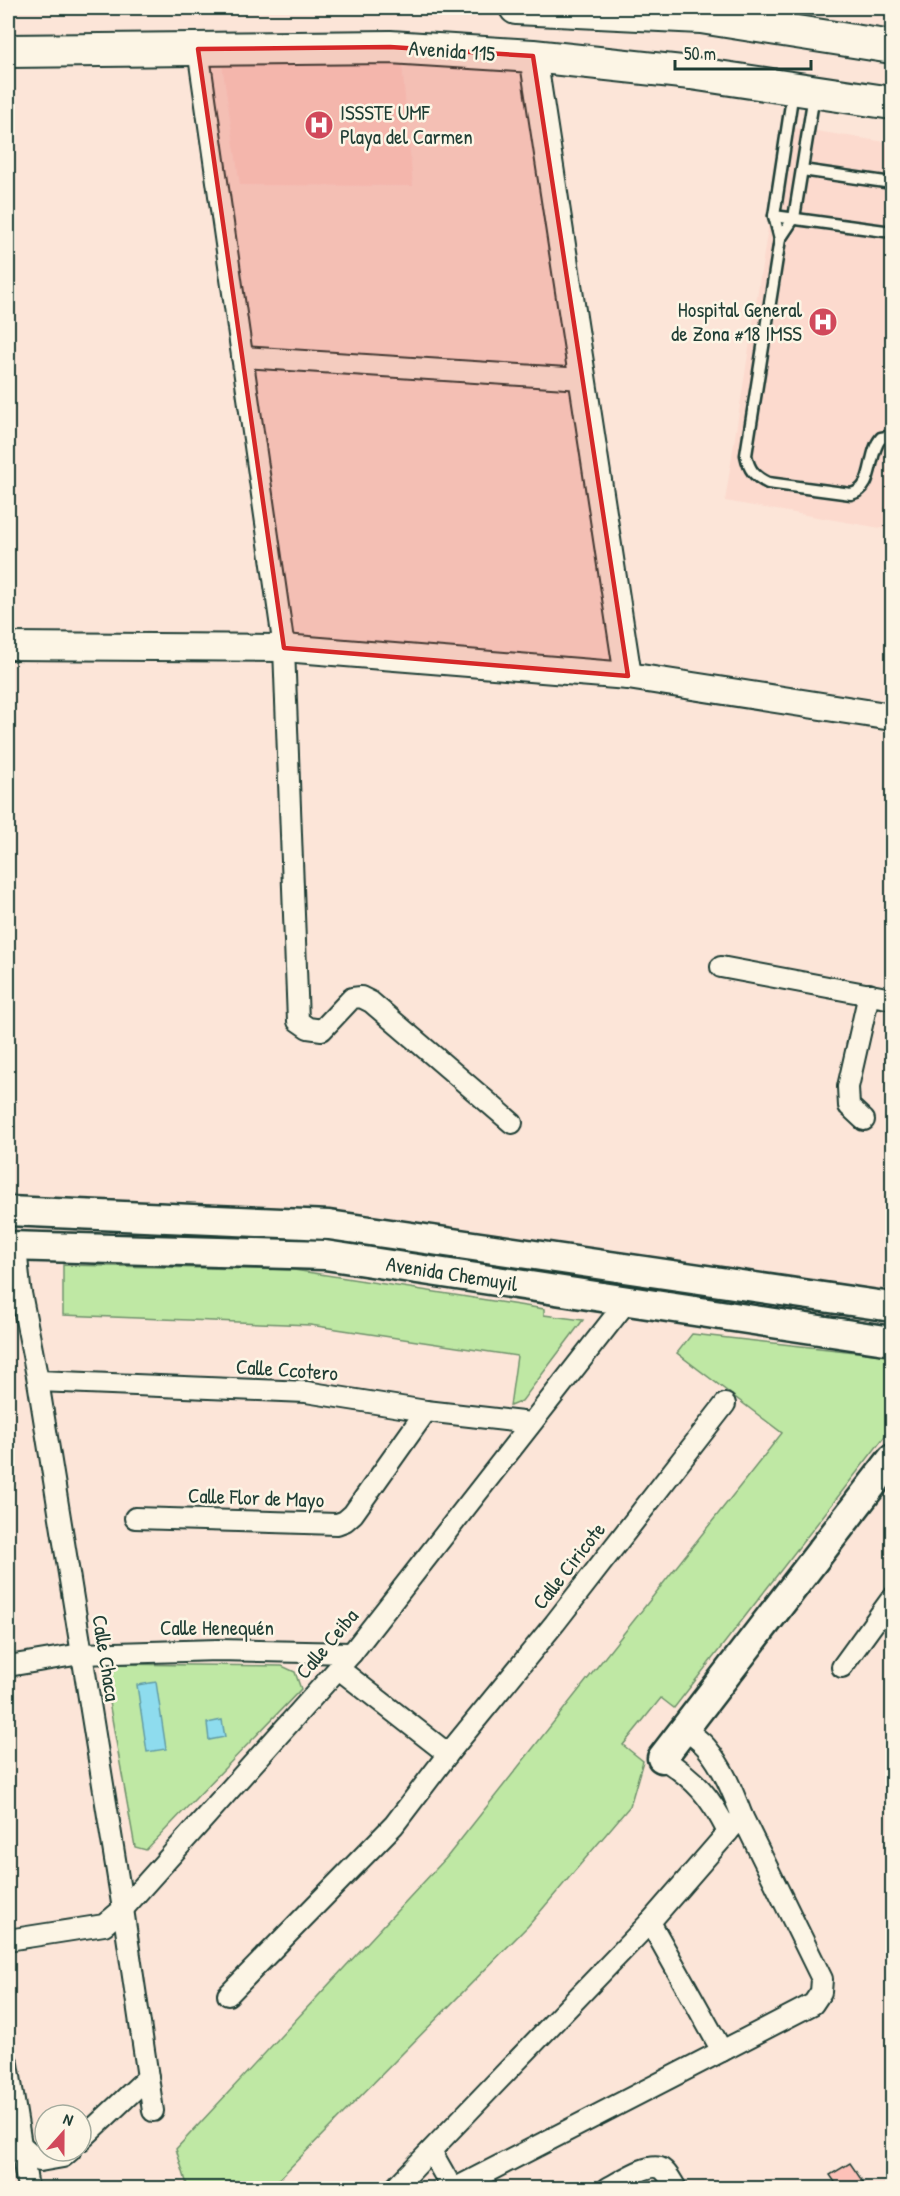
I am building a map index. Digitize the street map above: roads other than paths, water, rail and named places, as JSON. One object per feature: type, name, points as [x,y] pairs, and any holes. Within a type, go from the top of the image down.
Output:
[{"type":"main road","points":[[530,8],[701,17],[892,47]]},
{"type":"main road","points":[[701,17],[749,8]]},
{"type":"main road","name":"Avenida 115","points":[[8,51],[390,47],[533,56],[691,73],[892,104]]},
{"type":"main road","name":"Avenida Chemuyil","points":[[8,1210],[329,1225],[892,1308]]},
{"type":"main road","name":"Avenida Chemuyil","points":[[12,1247],[325,1255],[892,1341]]},
{"type":"main road","points":[[662,1758],[892,1459]]},
{"type":"street","points":[[198,49],[284,648],[298,1021],[308,1029],[322,1030],[352,998],[361,998],[371,1002],[512,1123]]},
{"type":"street","points":[[533,56],[628,676]]},
{"type":"street","points":[[242,357],[582,379]]},
{"type":"street","points":[[8,646],[284,648],[628,676],[892,717]]},
{"type":"street","points":[[720,967],[892,999]]},
{"type":"street","points":[[864,1120],[849,1106],[848,1087],[869,994]]},
{"type":"street","points":[[325,1255],[329,1225]]},
{"type":"street","name":"Calle Chaca","points":[[12,1247],[38,1382],[153,2110]]},
{"type":"street","name":"Calle Ceiba","points":[[8,1940],[104,1925],[123,1909],[339,1669],[627,1301]]},
{"type":"street","name":"Calle Ccotero","points":[[38,1382],[306,1392],[426,1411],[531,1424]]},
{"type":"street","name":"Calle Ciricote","points":[[228,1995],[394,1825],[725,1404]]},
{"type":"street","name":"Calle Flor de Mayo","points":[[135,1518],[337,1524],[353,1514],[426,1411]]},
{"type":"street","points":[[842,1667],[892,1598]]},
{"type":"street","name":"Calle Henequén","points":[[8,1666],[81,1654],[218,1650],[352,1653]]},
{"type":"street","points":[[339,1669],[448,1754]]},
{"type":"street","points":[[431,2151],[454,2188],[813,2004],[822,1992],[822,1979],[721,1768],[706,1746],[683,1728]]},
{"type":"street","points":[[662,1758],[687,1774],[704,1791],[718,1811],[728,1832]]},
{"type":"street","points":[[395,2188],[650,1922],[742,1816]]},
{"type":"street","points":[[650,1922],[722,2051]]},
{"type":"street","points":[[8,2064],[28,2188]]},
{"type":"street","points":[[93,2129],[148,2077]]},
{"type":"street","points":[[22,2146],[33,2155]]},
{"type":"street","points":[[608,2188],[651,2166],[659,2167],[665,2172],[676,2188]]},
{"type":"lane","points":[[780,239],[794,219],[802,170],[804,90]]},
{"type":"lane","points":[[804,90],[774,216],[780,239],[746,455],[748,467],[757,477],[768,483],[851,494],[858,492],[866,483],[875,444],[881,438],[892,436]]},
{"type":"lane","points":[[802,170],[892,183]]},
{"type":"lane","points":[[774,216],[892,232]]},
{"type":"water","points":[[156,1682],[166,1749],[147,1752],[137,1685]]},
{"type":"water","points":[[222,1720],[225,1737],[209,1740],[207,1723]]},
{"type":"place","name":"ISSSTE UMF Playa del Carmen","points":[[319,125]]},
{"type":"place","name":"Hospital General de Zona #18 IMSS","points":[[823,322]]}]
